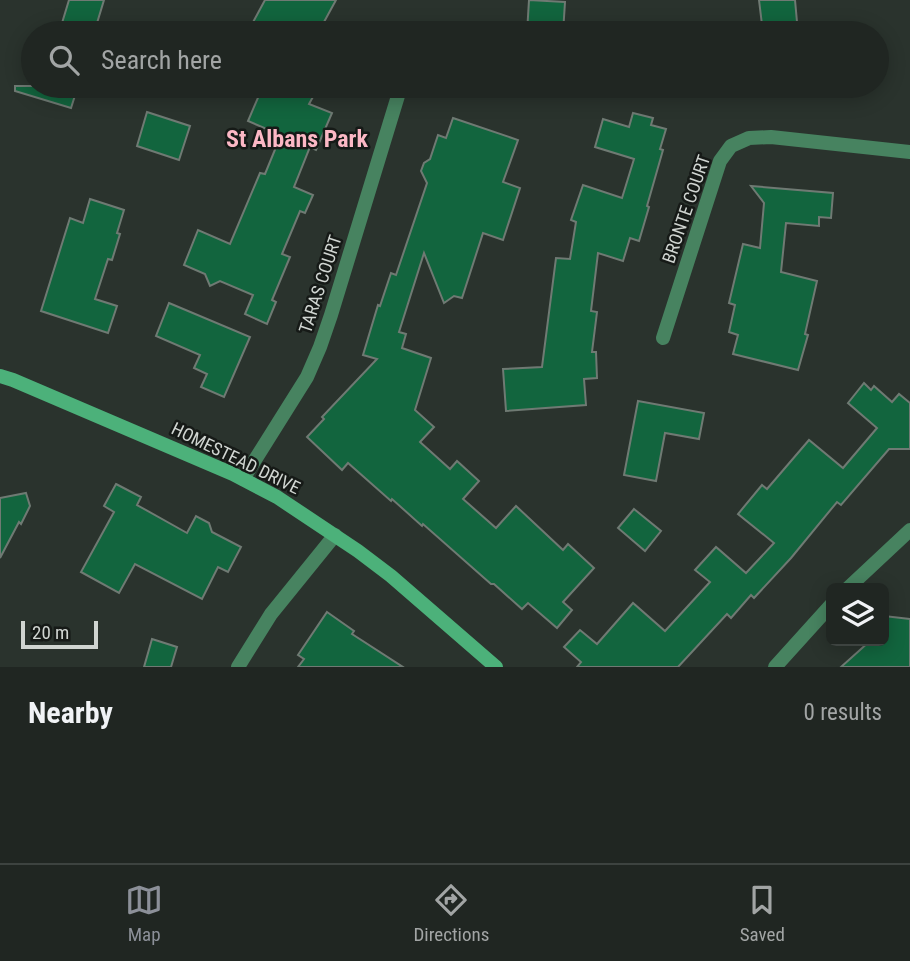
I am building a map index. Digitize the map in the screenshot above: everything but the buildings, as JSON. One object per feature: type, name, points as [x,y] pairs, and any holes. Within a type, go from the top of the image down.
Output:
[{"type":"street","name":"TARAS COURT","points":[[243,479],[307,377],[320,347],[397,98]]},
{"type":"street","name":"BRONTE COURT","points":[[663,338],[720,161],[731,146],[749,138],[771,137],[910,152]]},
{"type":"street","name":"HOMESTEAD DRIVE","points":[[0,376],[243,479],[277,497],[391,576],[496,667]]},
{"type":"street","points":[[853,583],[910,530]]},
{"type":"street","points":[[238,667],[271,614],[335,535]]},
{"type":"street","points":[[775,667],[826,611]]},
{"type":"district","name":"St Albans Park","points":[[297,139]]}]
